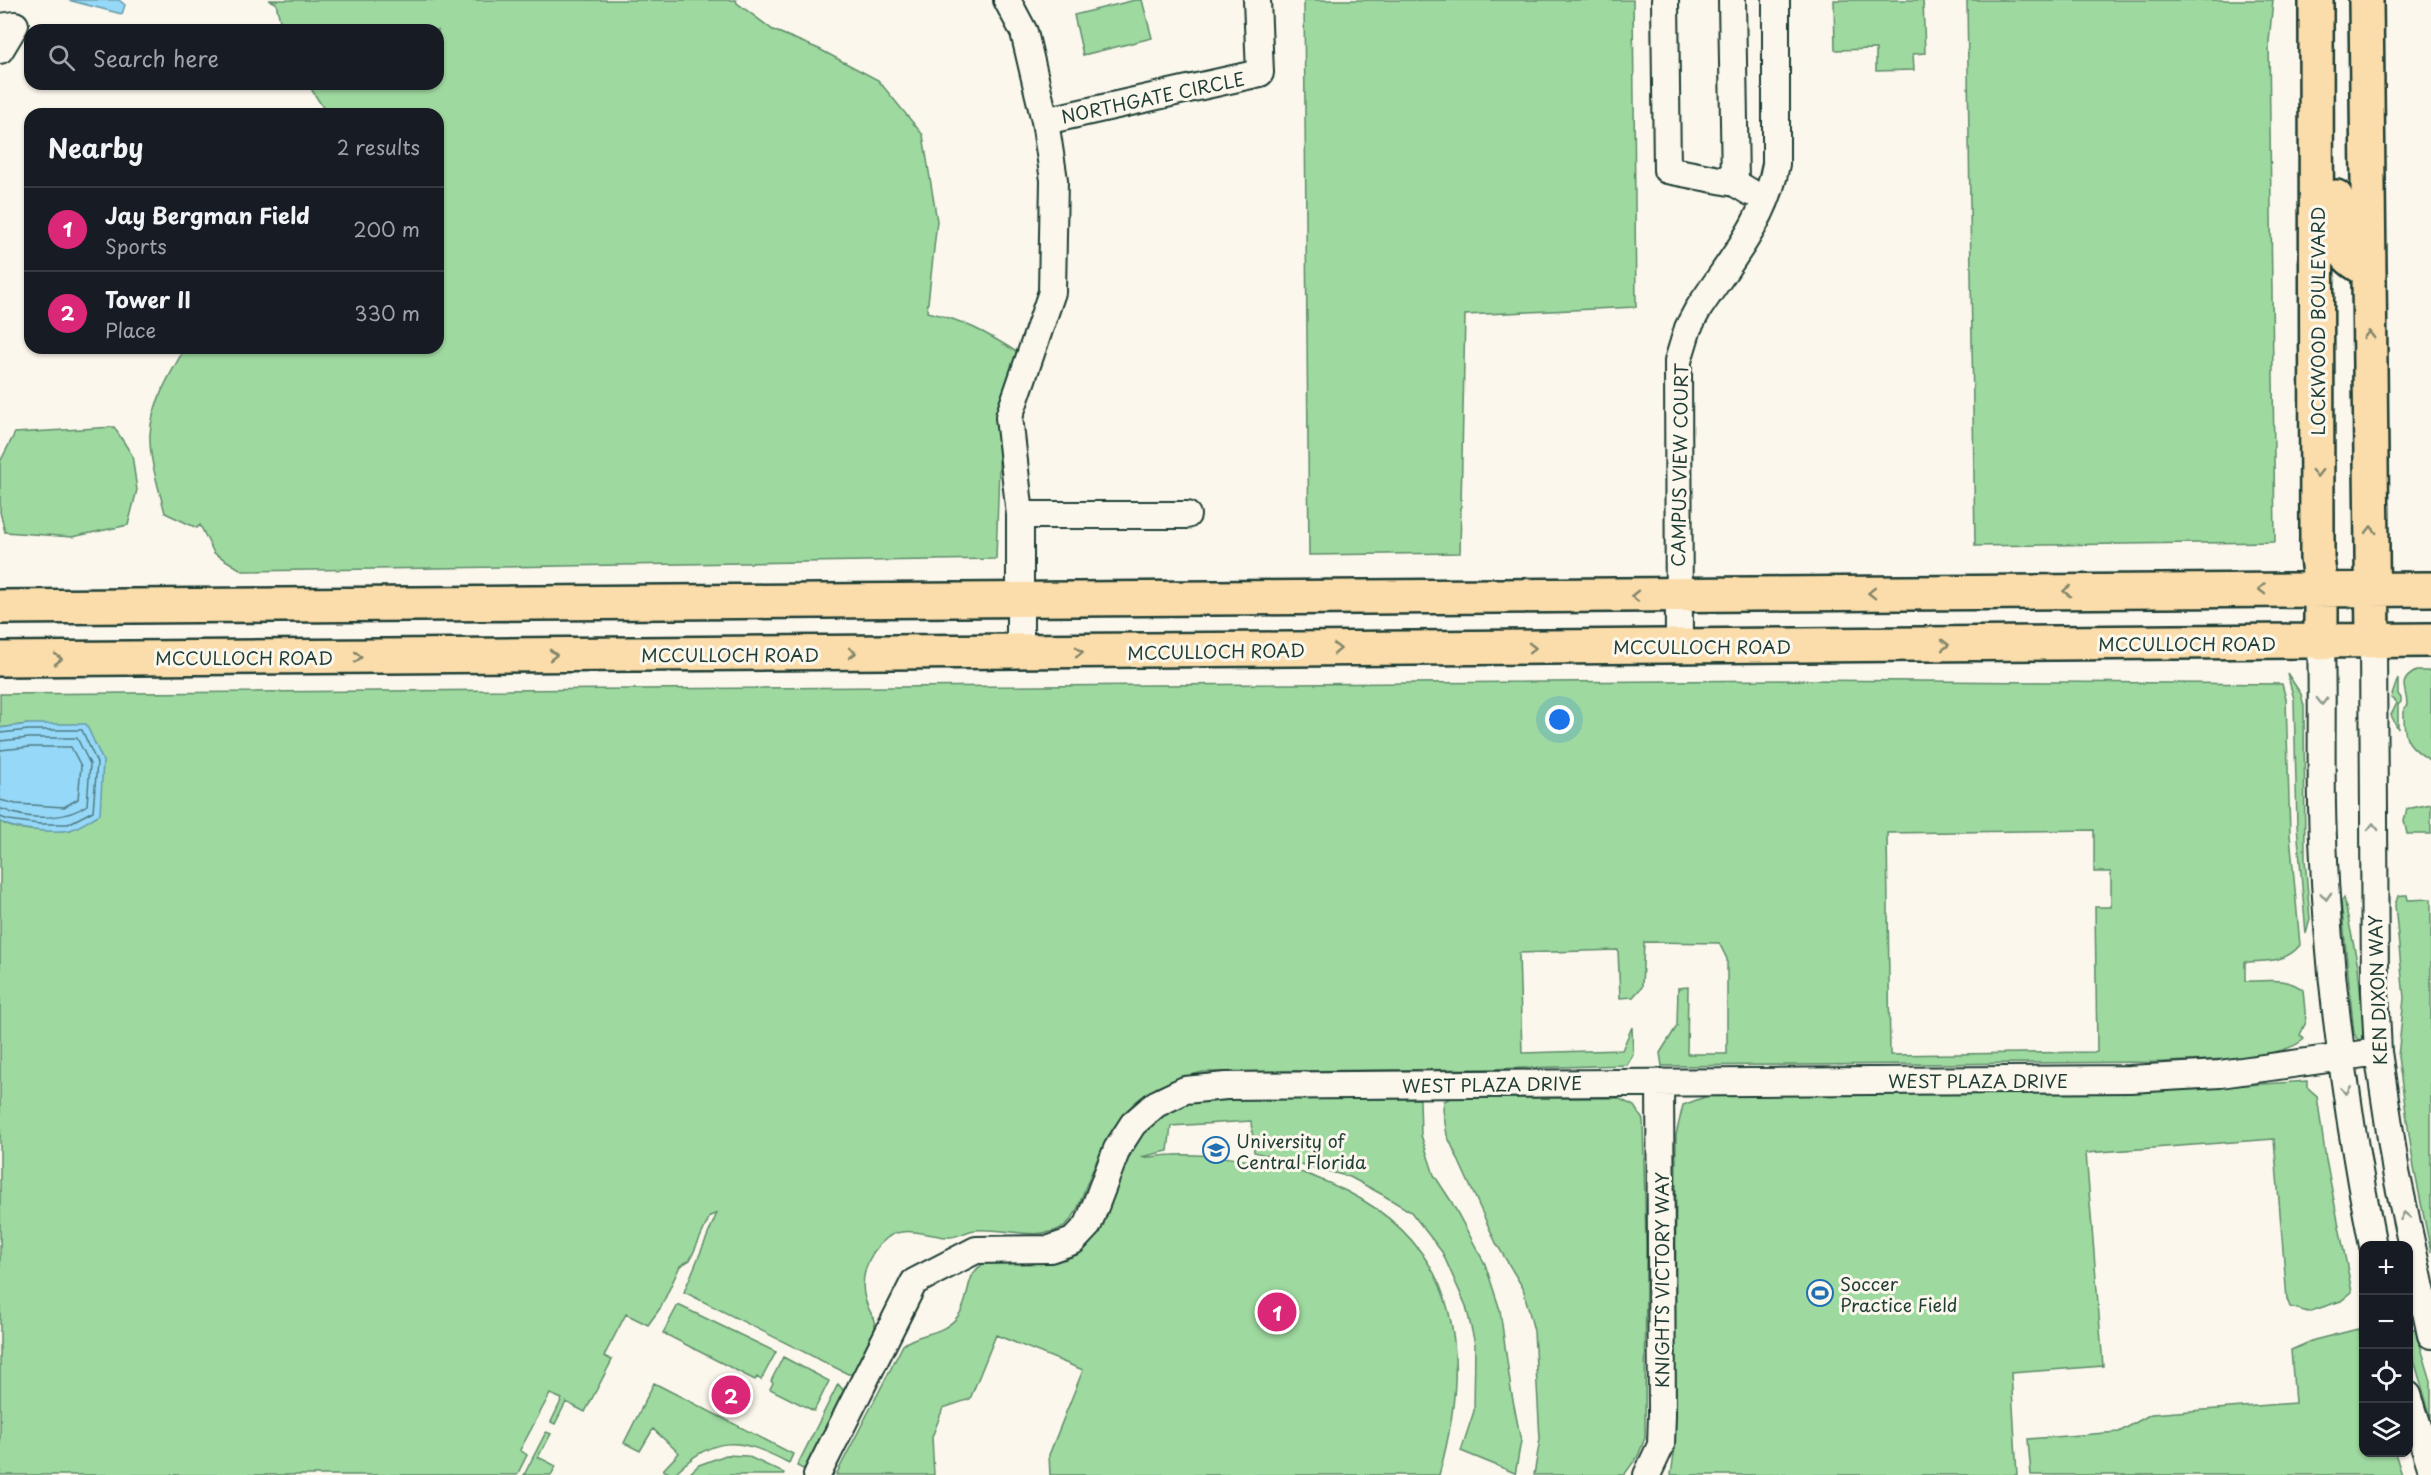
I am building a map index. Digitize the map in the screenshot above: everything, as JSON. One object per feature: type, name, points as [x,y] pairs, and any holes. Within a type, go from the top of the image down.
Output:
[{"type":"main road","points":[[2366,0],[2373,641]]},
{"type":"main road","points":[[2316,12],[2343,42],[2351,58],[2353,186],[2368,211]]},
{"type":"main road","name":"LOCKWOOD BOULEVARD","points":[[2316,12],[2318,558],[2321,589],[2321,643]]},
{"type":"main road","points":[[2318,86],[2335,123],[2337,231],[2344,255],[2354,264],[2368,270]]},
{"type":"main road","points":[[0,607],[2431,589]]},
{"type":"main road","name":"MCCULLOCH ROAD","points":[[0,659],[2321,643],[2431,640]]},
{"type":"street","name":"NORTHGATE CIRCLE","points":[[1007,0],[1024,32],[1045,121],[1054,180],[1052,292],[1009,417],[1020,515],[1020,652]]},
{"type":"street","name":"NORTHGATE CIRCLE","points":[[1045,121],[1260,73],[1257,0]]},
{"type":"street","points":[[1665,0],[1667,170],[1735,183],[1767,203]]},
{"type":"street","points":[[1732,0],[1735,183]]},
{"type":"street","name":"CAMPUS VIEW COURT","points":[[1678,646],[1678,361],[1688,328],[1697,311],[1767,203],[1776,164],[1776,0]]},
{"type":"street","points":[[0,27],[15,25],[0,50]]},
{"type":"street","points":[[1020,515],[1187,515]]},
{"type":"street","name":"KEN DIXON WAY","points":[[2373,641],[2374,991],[2378,1052],[2396,1172],[2431,1335]]},
{"type":"street","name":"KEN DIXON WAY","points":[[2321,643],[2323,838],[2329,943],[2342,1058],[2360,1181],[2372,1241]]},
{"type":"street","name":"WEST PLAZA DRIVE","points":[[817,1475],[914,1282],[976,1250],[1050,1249],[1073,1241],[1088,1225],[1117,1149],[1133,1124],[1156,1104],[1185,1090],[1226,1086],[2130,1079],[2220,1074],[2378,1052]]},
{"type":"street","name":"KNIGHTS VICTORY WAY","points":[[1647,1475],[1661,1445],[1660,1082]]},
{"type":"street","points":[[2411,1403],[2431,1467]]},
{"type":"green space","points":[[269,0],[736,0],[773,30],[819,49],[878,80],[923,135],[937,221],[927,312],[974,328],[1018,353],[1000,437],[996,559],[243,571],[214,553],[200,525],[197,528],[165,513],[151,454],[150,434],[154,411],[181,354],[444,354],[444,108],[323,108],[312,90],[444,90],[444,24],[281,24],[276,3]]},
{"type":"green space","points":[[1142,0],[1152,38],[1083,55],[1074,15]]},
{"type":"green space","points":[[1304,0],[1633,0],[1636,307],[1465,315],[1460,553],[1309,555]]},
{"type":"green space","points":[[1834,0],[1923,0],[1925,53],[1913,54],[1914,70],[1876,71],[1876,49],[1835,50]]},
{"type":"green space","points":[[1967,0],[2273,0],[2269,42],[2275,542],[1975,546]]},
{"type":"green space","points":[[114,427],[132,455],[137,490],[128,525],[72,537],[5,532],[0,512],[0,462],[15,433]]},
{"type":"green space","points":[[2416,671],[2431,671],[2431,761],[2411,745],[2404,727],[2404,708],[2407,705],[2407,699],[2404,682]]},
{"type":"green space","points":[[2287,673],[2301,694],[2304,706],[2305,859],[2310,919],[2306,934],[2297,825],[2294,699]]},
{"type":"green space","points":[[2398,678],[2398,694],[2401,702],[2398,705],[2398,729],[2391,715],[2397,703],[2391,698]]},
{"type":"green space","name":"University of Central Florida","points":[[1799,680],[2282,684],[2286,699],[2290,835],[2300,945],[2282,958],[2245,962],[2245,981],[2282,981],[2303,990],[2306,1022],[2300,1035],[2304,1039],[2277,1052],[2194,1061],[1662,1066],[1660,1053],[1677,1026],[1678,988],[1688,987],[1687,1054],[1727,1054],[1727,959],[1719,943],[1644,942],[1642,987],[1633,997],[1620,998],[1618,950],[1519,953],[1522,1053],[1622,1050],[1632,1027],[1633,1055],[1627,1065],[1203,1072],[1178,1079],[1158,1087],[1127,1110],[1105,1143],[1074,1215],[1061,1228],[1052,1232],[1030,1234],[975,1230],[949,1237],[901,1232],[887,1238],[874,1252],[866,1270],[863,1288],[875,1329],[853,1374],[848,1374],[684,1292],[717,1213],[710,1216],[690,1260],[680,1266],[661,1307],[648,1325],[626,1314],[604,1356],[612,1360],[585,1412],[566,1402],[555,1424],[551,1422],[562,1399],[550,1394],[520,1450],[527,1455],[517,1475],[0,1475],[0,821],[6,825],[24,829],[70,830],[28,724],[0,728],[0,694]],"holes":[[[2094,830],[2094,872],[2111,872],[2111,907],[2095,907],[2097,1052],[1890,1055],[1887,833]]]},
{"type":"green space","points":[[2431,804],[2431,834],[2407,834],[2404,820],[2407,809]]},
{"type":"green space","points":[[2407,895],[2408,900],[2431,899],[2431,1252],[2414,1168],[2398,1057],[2404,998],[2395,905],[2398,896]]},
{"type":"green space","points":[[2344,898],[2358,966],[2364,1033],[2363,1039],[2359,1040],[2354,1034],[2341,901]]},
{"type":"green space","points":[[2308,1081],[2308,1088],[2317,1096],[2326,1160],[2352,1292],[2341,1301],[2308,1312],[2290,1307],[2287,1299],[2274,1139],[2086,1153],[2103,1366],[2011,1373],[2017,1475],[1671,1475],[1675,1447],[1676,1135],[1683,1105],[1710,1095],[2159,1089]]},
{"type":"green space","points":[[1249,1097],[1420,1099],[1421,1135],[1434,1175],[1451,1201],[1485,1264],[1500,1310],[1511,1390],[1521,1441],[1515,1475],[1515,1473],[1461,1451],[1474,1411],[1475,1344],[1466,1306],[1442,1252],[1411,1212],[1350,1177],[1254,1152],[1251,1121],[1171,1126],[1168,1151],[1141,1157],[1213,1156],[1298,1171],[1346,1191],[1385,1215],[1415,1244],[1436,1276],[1449,1312],[1455,1350],[1455,1390],[1449,1432],[1439,1475],[1050,1475],[1049,1455],[1083,1370],[996,1335],[970,1399],[943,1408],[932,1437],[934,1475],[836,1475],[903,1345],[938,1331],[958,1316],[965,1303],[972,1275],[976,1270],[993,1261],[1046,1262],[1060,1261],[1074,1256],[1087,1247],[1093,1239],[1129,1156],[1147,1128],[1160,1116],[1175,1107],[1195,1100]]},
{"type":"green space","points":[[1451,1098],[1618,1098],[1634,1106],[1643,1120],[1646,1246],[1645,1438],[1638,1456],[1624,1475],[1534,1475],[1540,1439],[1534,1331],[1523,1288],[1496,1243],[1447,1135],[1443,1110],[1444,1101]]},
{"type":"green space","points":[[678,1305],[776,1352],[761,1380],[757,1377],[755,1380],[663,1333]]},
{"type":"green space","points":[[2358,1329],[2359,1457],[2396,1457],[2402,1475],[2031,1475],[2028,1439],[2119,1432],[2151,1414],[2295,1403],[2291,1350],[2314,1340]]},
{"type":"green space","points":[[2413,1330],[2416,1331],[2431,1381],[2431,1418],[2413,1357]]},
{"type":"green space","points":[[783,1357],[829,1381],[814,1411],[770,1389],[773,1383],[771,1381]]},
{"type":"green space","points":[[654,1383],[793,1454],[789,1463],[756,1448],[728,1444],[715,1446],[702,1452],[673,1475],[663,1470],[679,1453],[653,1429],[640,1451],[624,1443]]},
{"type":"green space","points":[[838,1384],[845,1392],[805,1470],[797,1466]]},
{"type":"green space","points":[[546,1432],[551,1434],[538,1457],[556,1466],[551,1475],[524,1475]]},
{"type":"green space","points":[[726,1455],[747,1456],[784,1473],[783,1475],[688,1475],[699,1465]]},
{"type":"water","points":[[68,0],[119,0],[125,5],[122,14]]},
{"type":"water","points":[[28,724],[86,724],[103,761],[100,814],[78,827],[63,831],[23,829],[0,821],[0,728]]},
{"type":"place","name":"University of Central Florida","points":[[1216,1150]]},
{"type":"place","name":"Soccer Practice Field","points":[[1820,1293]]},
{"type":"place","name":"Jay Bergman Field","points":[[1277,1312]]},
{"type":"place","name":"Tower II","points":[[731,1395]]}]
